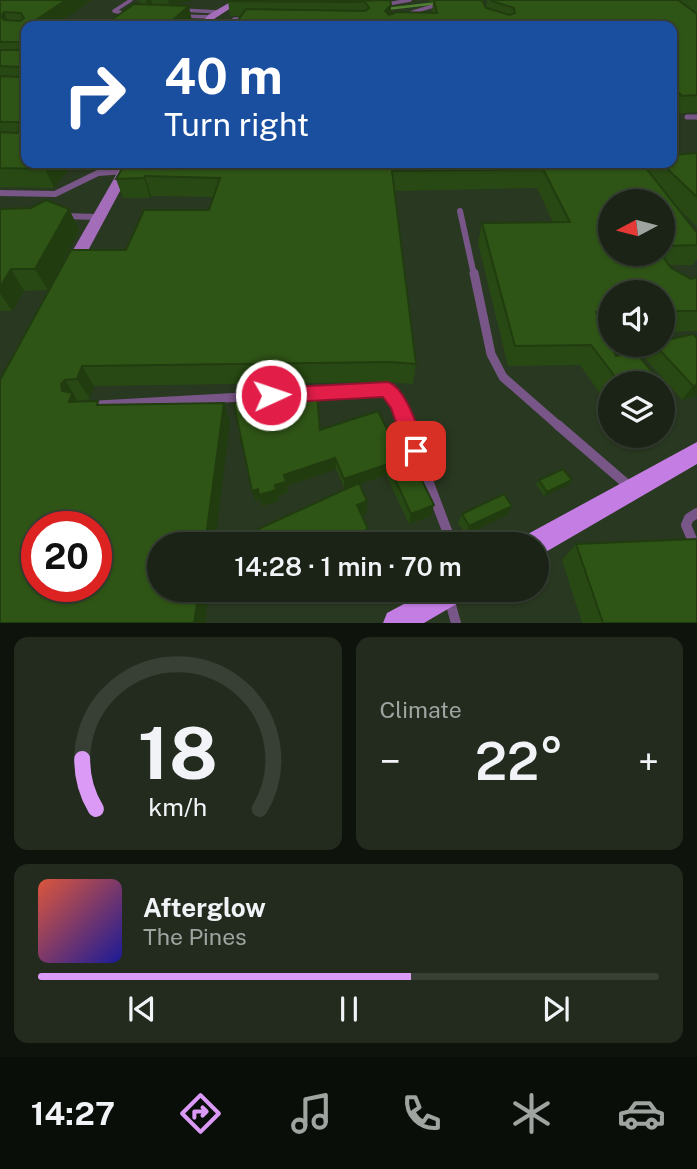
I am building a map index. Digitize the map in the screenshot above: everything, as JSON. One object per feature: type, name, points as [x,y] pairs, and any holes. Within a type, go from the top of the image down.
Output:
[{"type":"main road","points":[[549,536],[696,454]]},
{"type":"main road","points":[[397,623],[427,602]]},
{"type":"street","points":[[209,21],[215,14],[239,0]]},
{"type":"street","points":[[59,288],[126,168]]},
{"type":"lane","points":[[131,0],[114,11],[131,15]]},
{"type":"lane","points":[[376,6],[410,0]]},
{"type":"lane","points":[[398,21],[413,12],[446,3]]},
{"type":"lane","points":[[175,10],[215,14]]},
{"type":"lane","points":[[170,16],[215,14]]},
{"type":"lane","points":[[233,21],[252,19]]},
{"type":"lane","points":[[687,117],[697,117]]},
{"type":"lane","points":[[0,193],[55,194],[98,173],[122,168]]},
{"type":"lane","points":[[460,211],[491,354],[503,377],[633,489]]},
{"type":"lane","points":[[50,215],[99,218]]},
{"type":"lane","points":[[81,406],[388,389],[399,405],[447,532]]},
{"type":"lane","points":[[697,513],[689,518],[686,525],[697,551]]},
{"type":"lane","points":[[440,602],[456,623]]},
{"type":"shaded area","points":[[0,0],[697,0],[697,623],[0,623]]},
{"type":"building","points":[[0,0],[66,0],[36,20],[60,21],[21,21],[20,42],[0,42]],"holes":[[[4,12],[21,13],[24,18],[20,21],[4,20],[1,16]]]},
{"type":"building","points":[[390,0],[391,5],[385,11],[389,15],[397,12],[437,13],[434,0],[482,0],[486,8],[510,15],[515,13],[514,8],[491,0],[678,0],[697,14],[697,95],[682,96],[677,91],[677,21],[238,21],[246,9],[365,11],[369,8],[365,2],[228,1]]},
{"type":"building","points":[[134,4],[189,6],[172,21],[110,21]]},
{"type":"building","points":[[21,48],[21,68],[0,66],[0,50]]},
{"type":"building","points":[[21,75],[21,126],[18,122],[0,122],[0,76]]},
{"type":"building","points":[[21,129],[21,168],[45,169],[0,168],[0,132],[17,133]]},
{"type":"building","points":[[697,153],[697,197],[666,168],[677,168],[677,155]]},
{"type":"building","points":[[122,168],[646,168],[662,189],[598,189],[598,266],[670,266],[691,279],[697,277],[697,311],[675,311],[675,280],[598,280],[598,354],[591,345],[515,346],[482,223],[570,222],[543,169],[392,171],[416,364],[389,362],[82,366],[77,379],[65,380],[61,384],[62,391],[72,393],[69,402],[98,401],[97,405],[224,403],[207,532],[147,532],[147,602],[197,602],[194,623],[0,623],[0,380],[71,250],[126,250],[144,210],[209,210],[220,178],[145,176],[116,179]]},
{"type":"building","points":[[46,200],[69,209],[35,269],[11,269],[0,287],[0,209],[31,208]]},
{"type":"building","points":[[676,206],[697,233],[697,245],[676,246]]},
{"type":"building","points":[[693,334],[697,338],[697,385],[693,386],[666,357],[675,357],[675,338]]},
{"type":"building","points":[[600,357],[640,357],[651,371],[611,371]]},
{"type":"building","points":[[317,394],[320,430],[378,411],[401,458],[410,456],[434,505],[411,514],[388,464],[344,479],[335,458],[284,475],[286,482],[275,485],[276,490],[259,495],[258,489],[252,491],[234,404]]},
{"type":"building","points":[[563,469],[572,480],[547,492],[539,480]]},
{"type":"building","points":[[359,483],[367,501],[357,505],[368,529],[362,532],[252,532]]},
{"type":"building","points":[[504,494],[512,506],[469,526],[462,514]]},
{"type":"building","points":[[697,539],[697,623],[603,623],[576,544]]},
{"type":"waterway","points":[[386,9],[438,3]]},
{"type":"route","points":[[271,395],[388,389],[399,405],[416,451]]}]
